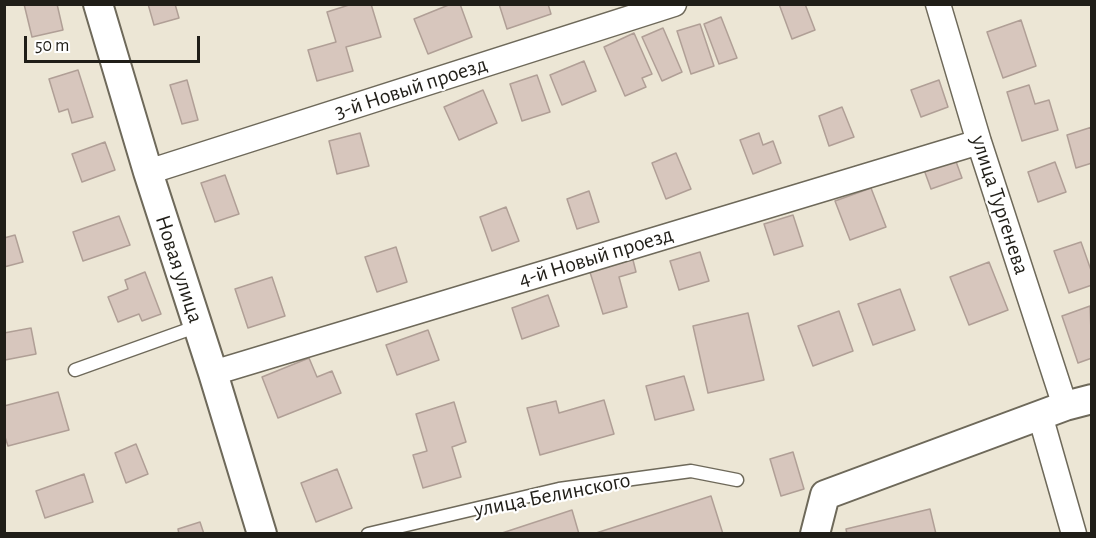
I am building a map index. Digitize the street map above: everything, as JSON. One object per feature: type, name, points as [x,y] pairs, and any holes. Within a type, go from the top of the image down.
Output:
[{"type":"street","name":"Новая улица","points":[[98,4],[148,172],[262,534]]},
{"type":"street","name":"3-й Новый проезд","points":[[148,172],[674,4]]},
{"type":"street","name":"улица Тургенева","points":[[938,4],[979,141],[1065,406],[1074,534]]},
{"type":"street","name":"4-й Новый проезд","points":[[213,373],[979,141]]},
{"type":"street","points":[[815,534],[825,495],[1065,406]]},
{"type":"lane","points":[[75,370],[198,326]]},
{"type":"lane","name":"улица Белинского","points":[[368,534],[559,489],[691,471],[737,480]]},
{"type":"building","points":[[24,4],[57,4],[63,30],[32,37]]},
{"type":"building","points":[[148,4],[175,4],[179,18],[154,25]]},
{"type":"building","points":[[352,4],[371,4],[381,37],[346,47],[353,71],[317,81],[308,50],[336,42],[327,12]]},
{"type":"building","points":[[451,4],[460,4],[472,37],[428,54],[414,19]]},
{"type":"building","points":[[499,4],[548,4],[551,14],[507,29]]},
{"type":"building","points":[[779,4],[805,4],[815,30],[792,39]]},
{"type":"building","points":[[721,17],[737,58],[719,64],[704,24]]},
{"type":"building","points":[[1021,20],[1036,66],[1003,78],[987,32]]},
{"type":"building","points":[[700,24],[714,66],[691,74],[677,31]]},
{"type":"building","points":[[663,28],[682,72],[662,81],[642,37]]},
{"type":"building","points":[[634,33],[652,74],[642,78],[646,87],[625,96],[604,47]]},
{"type":"building","points":[[584,61],[596,91],[562,105],[550,75]]},
{"type":"building","points":[[78,70],[93,117],[72,123],[68,109],[59,112],[49,79]]},
{"type":"building","points":[[537,75],[550,112],[522,121],[510,84]]},
{"type":"building","points":[[187,80],[198,120],[182,124],[170,85]]},
{"type":"building","points":[[939,80],[948,107],[921,117],[911,90]]},
{"type":"building","points":[[1029,85],[1035,104],[1049,100],[1058,130],[1022,141],[1007,92]]},
{"type":"building","points":[[483,90],[497,123],[459,140],[444,107]]},
{"type":"building","points":[[842,107],[854,137],[829,146],[819,116]]},
{"type":"building","points":[[1092,127],[1092,163],[1076,168],[1067,135]]},
{"type":"building","points":[[360,133],[369,166],[337,174],[329,141]]},
{"type":"building","points":[[759,133],[763,145],[773,141],[781,163],[753,174],[740,140]]},
{"type":"building","points":[[105,142],[115,170],[82,182],[72,154]]},
{"type":"building","points":[[676,153],[691,189],[666,199],[652,163]]},
{"type":"building","points":[[954,156],[962,178],[931,189],[923,167]]},
{"type":"building","points":[[1055,162],[1066,192],[1038,202],[1028,172]]},
{"type":"building","points":[[225,175],[239,214],[215,222],[201,183]]},
{"type":"building","points":[[871,188],[886,227],[850,240],[835,201]]},
{"type":"building","points":[[589,191],[599,222],[577,229],[567,199]]},
{"type":"building","points":[[506,207],[519,241],[492,251],[480,217]]},
{"type":"building","points":[[793,215],[803,246],[774,255],[764,224]]},
{"type":"building","points":[[119,216],[130,245],[83,261],[73,232]]},
{"type":"building","points":[[15,235],[23,262],[4,267],[4,238]]},
{"type":"building","points":[[1081,242],[1092,273],[1092,285],[1069,293],[1054,251]]},
{"type":"building","points":[[396,247],[407,282],[377,292],[365,257]]},
{"type":"building","points":[[700,252],[709,281],[679,290],[670,261]]},
{"type":"building","points":[[632,256],[636,272],[619,277],[627,307],[603,314],[589,269]]},
{"type":"building","points":[[989,262],[1008,310],[969,325],[950,277]]},
{"type":"building","points":[[145,272],[161,314],[142,321],[139,314],[118,322],[108,297],[128,289],[125,280]]},
{"type":"building","points":[[272,277],[285,316],[248,328],[235,289]]},
{"type":"building","points":[[900,289],[915,330],[873,345],[858,304]]},
{"type":"building","points":[[548,295],[559,326],[522,339],[512,308]]},
{"type":"building","points":[[1090,306],[1092,358],[1078,363],[1062,316]]},
{"type":"building","points":[[839,311],[853,351],[813,366],[798,326]]},
{"type":"building","points":[[748,313],[764,380],[708,393],[693,326]]},
{"type":"building","points":[[31,328],[36,354],[5,360],[4,333]]},
{"type":"building","points":[[428,330],[439,360],[397,375],[386,345]]},
{"type":"building","points":[[309,358],[317,377],[332,371],[341,393],[278,418],[262,377]]},
{"type":"building","points":[[684,376],[694,410],[655,420],[646,386]]},
{"type":"building","points":[[58,392],[69,430],[8,446],[4,434],[4,406]]},
{"type":"building","points":[[604,400],[614,434],[540,455],[527,408],[556,401],[559,413]]},
{"type":"building","points":[[454,402],[466,442],[452,447],[461,477],[423,488],[413,455],[427,451],[416,414]]},
{"type":"building","points":[[136,444],[148,474],[126,483],[115,453]]},
{"type":"building","points":[[793,452],[804,489],[781,496],[770,459]]},
{"type":"building","points":[[337,469],[352,508],[316,522],[301,483]]},
{"type":"building","points":[[84,474],[93,502],[45,518],[36,491]]},
{"type":"building","points":[[711,496],[723,534],[593,534]]},
{"type":"building","points":[[930,509],[936,534],[847,534],[846,529]]},
{"type":"building","points":[[572,510],[579,534],[499,534]]},
{"type":"building","points":[[200,522],[204,534],[179,534],[178,529]]}]
